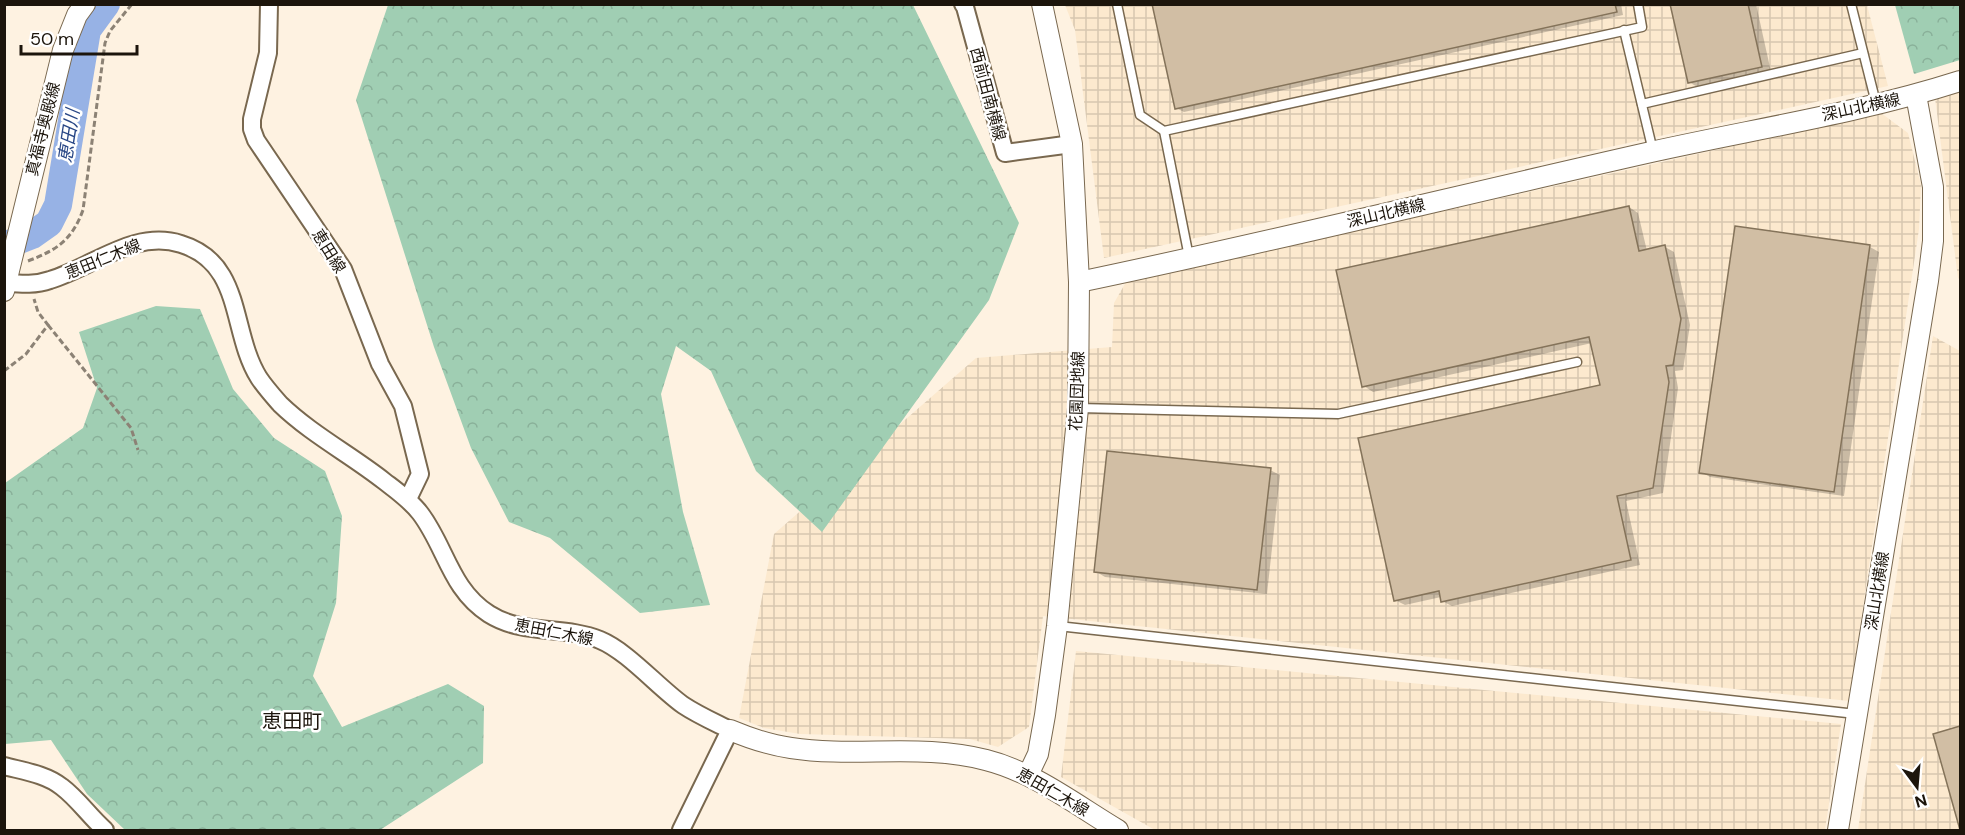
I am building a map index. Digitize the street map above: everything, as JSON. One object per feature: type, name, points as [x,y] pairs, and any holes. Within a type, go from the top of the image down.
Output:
[{"type":"street","name":"真福寺奥殿線","points":[[6,287],[12,261],[15,227],[63,50],[77,15],[85,4]]},
{"type":"street","name":"恵田線","points":[[269,4],[268,52],[252,119],[252,129],[256,140],[343,269],[380,364],[403,406],[420,474],[408,499]]},
{"type":"street","name":"西前田南横線","points":[[963,4],[1005,153],[1072,144]]},
{"type":"street","name":"花園団地線","points":[[1028,775],[1038,754],[1057,626],[1078,408],[1079,282],[1072,144],[1042,4]]},
{"type":"street","points":[[1916,95],[1960,81]]},
{"type":"street","name":"深山北横線","points":[[1079,282],[1916,95],[1933,187],[1933,241],[1838,831]]},
{"type":"street","name":"恵田仁木線","points":[[6,287],[51,280],[131,245],[150,240],[179,243],[192,248],[210,260],[220,271],[230,289],[246,349],[258,377],[270,392],[298,418],[408,499],[426,521],[456,581],[470,600],[490,614],[511,625],[534,630],[580,633],[603,641],[684,705],[748,737],[792,748],[954,754],[984,759],[1009,766],[1028,775],[1118,831]]},
{"type":"street","points":[[681,831],[730,730]]},
{"type":"street","points":[[4,766],[31,773],[62,787],[105,831]]},
{"type":"lane","points":[[1117,4],[1140,115],[1164,131],[1190,259]]},
{"type":"lane","points":[[1164,131],[1642,27],[1638,4]]},
{"type":"lane","points":[[1851,4],[1876,104]]},
{"type":"lane","points":[[1624,30],[1653,152]]},
{"type":"lane","points":[[1642,104],[1863,53]]},
{"type":"lane","points":[[1078,408],[1338,414],[1577,362]]},
{"type":"lane","points":[[1057,626],[1857,714]]},
{"type":"path","points":[[12,261],[25,263],[51,252],[61,244],[79,220],[83,210],[105,42],[110,31],[132,4]]},
{"type":"path","points":[[32,284],[38,312],[131,428],[138,450]]},
{"type":"path","points":[[4,371],[26,354],[48,325]]},
{"type":"shaded area","points":[[1065,5],[1867,5],[1888,86],[1104,258],[1075,30]]},
{"type":"shaded area","points":[[1960,89],[1960,280],[1935,98]]},
{"type":"shaded area","points":[[1881,113],[1908,133],[1921,185],[1919,229],[1849,701],[1043,616],[1029,727],[998,747],[970,739],[800,734],[764,728],[739,718],[774,534],[976,358],[1112,347],[1114,303],[1126,282]]},
{"type":"shaded area","points":[[1933,336],[1960,351],[1960,830],[1858,830]]},
{"type":"shaded area","points":[[1076,651],[1841,724],[1825,830],[1155,830],[1061,777]]},
{"type":"green space","points":[[388,5],[913,5],[1019,223],[989,300],[822,532],[756,471],[711,371],[676,346],[661,394],[683,512],[710,605],[640,613],[550,538],[509,522],[471,448],[434,347],[356,100]]},
{"type":"green space","points":[[1895,5],[1960,5],[1960,60],[1914,74]]},
{"type":"green space","points":[[156,306],[200,309],[233,389],[274,438],[325,471],[342,516],[336,603],[313,676],[342,727],[448,684],[484,706],[483,763],[380,830],[125,830],[87,794],[51,740],[5,744],[5,483],[83,428],[97,388],[79,332]]},
{"type":"building","points":[[1152,4],[1615,4],[1617,12],[1175,109]]},
{"type":"building","points":[[1670,4],[1748,4],[1762,67],[1688,83]]},
{"type":"building","points":[[1629,206],[1639,251],[1665,245],[1681,319],[1673,365],[1666,366],[1669,382],[1653,488],[1617,496],[1631,560],[1441,602],[1439,591],[1394,601],[1358,438],[1600,385],[1589,337],[1362,387],[1336,270]]},
{"type":"building","points":[[1735,226],[1870,245],[1834,492],[1699,473]]},
{"type":"building","points":[[1107,451],[1271,468],[1257,590],[1094,572]]},
{"type":"building","points":[[1960,726],[1960,830],[1933,734]]},
{"type":"waterway","name":"恵田川","points":[[4,246],[32,235],[49,223],[58,205],[87,30],[106,4]]},
{"type":"district","name":"恵田町","points":[[292,721]]}]
